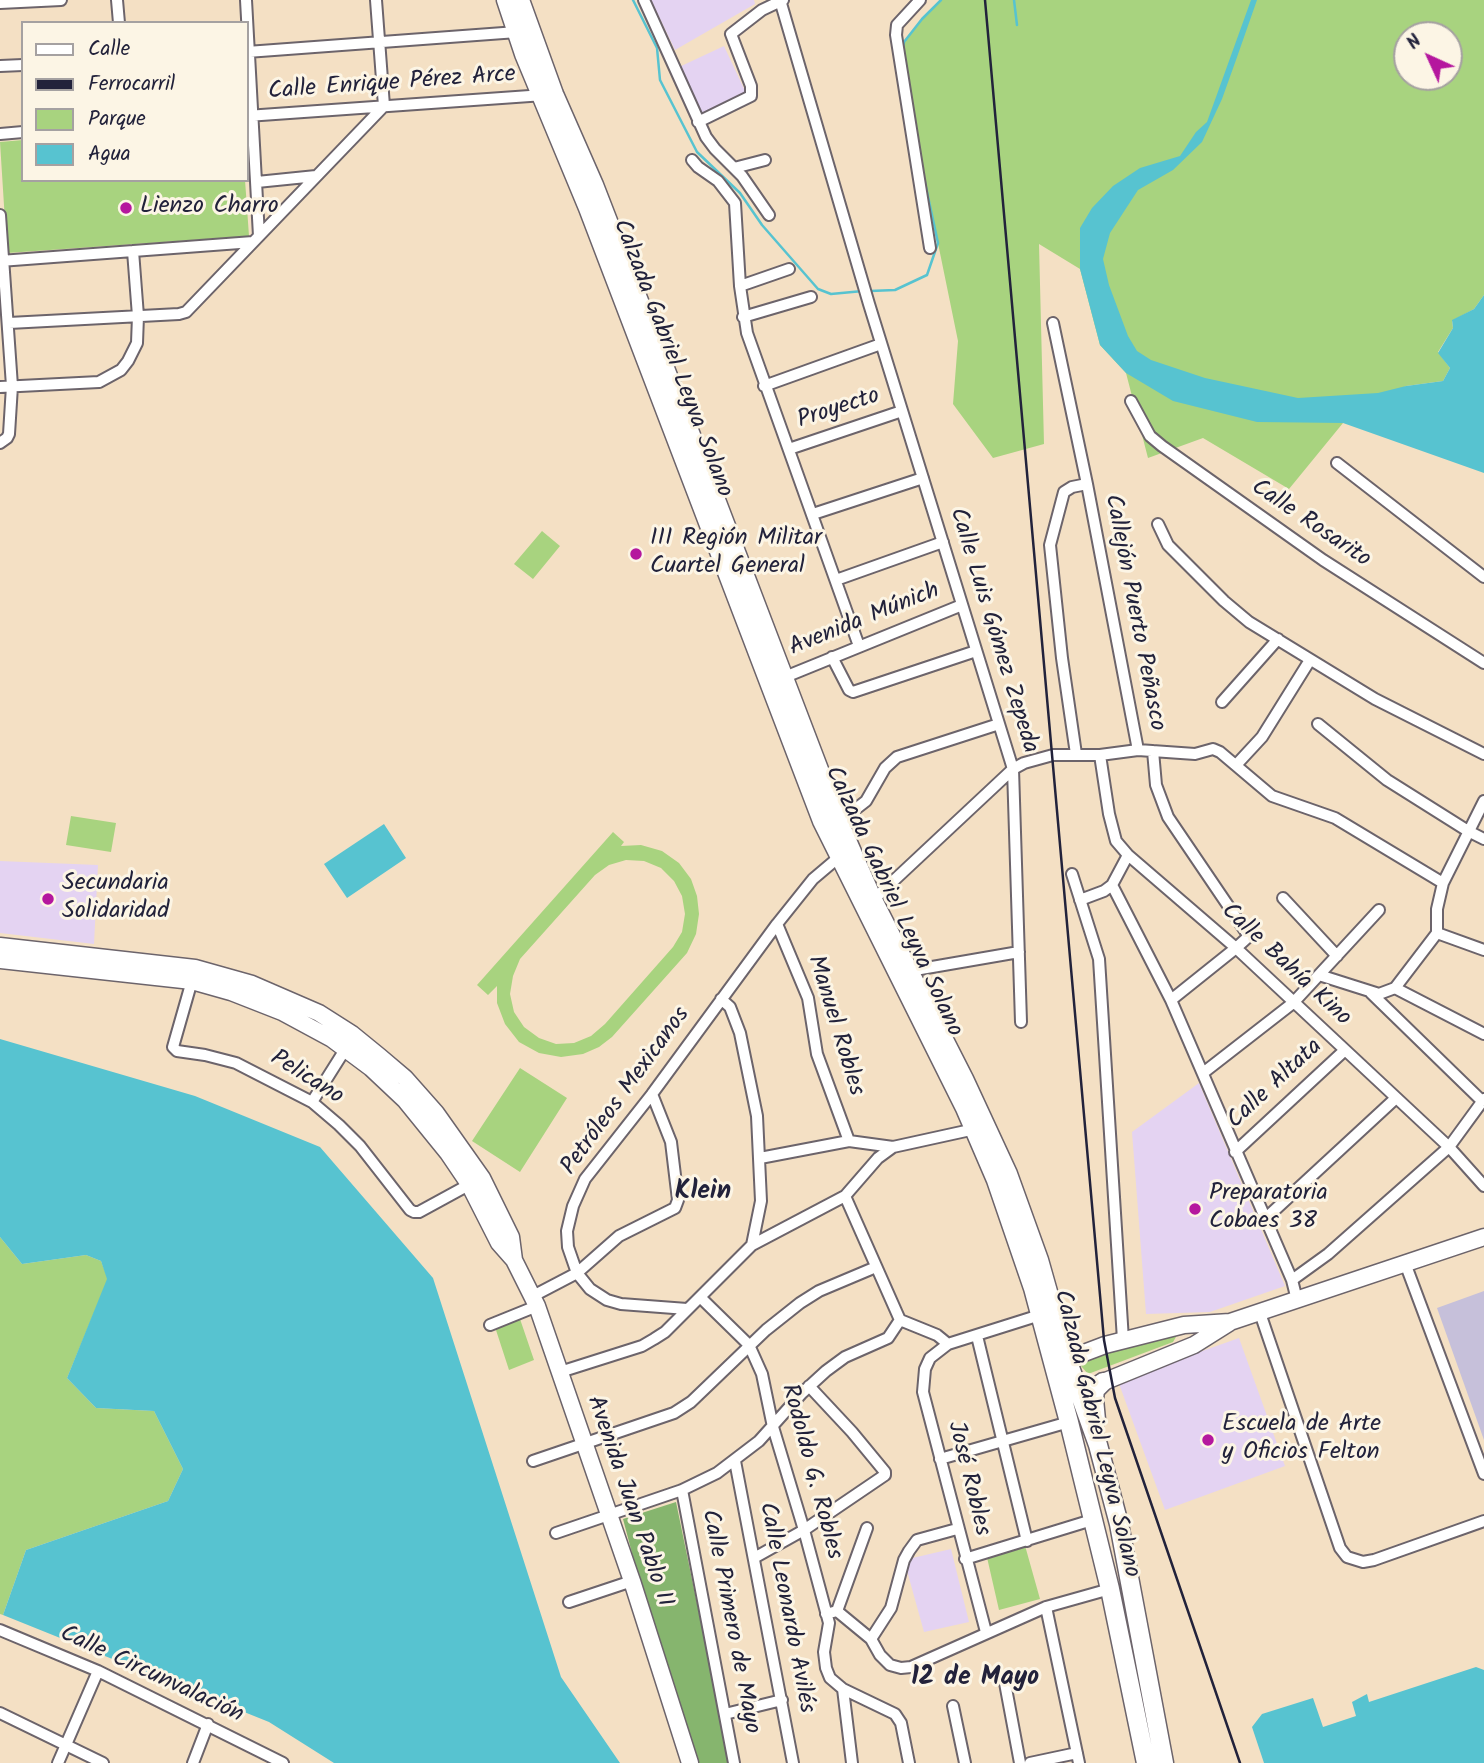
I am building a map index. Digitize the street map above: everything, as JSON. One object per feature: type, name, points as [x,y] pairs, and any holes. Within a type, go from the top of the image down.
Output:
[{"type":"main road","name":"Calzada Gabriel Leyva Solano","points":[[506,0],[517,32],[594,186],[599,223],[776,680],[822,821],[975,1129],[1014,1230],[1040,1315],[1060,1362]]},
{"type":"main road","name":"Calzada Gabriel Leyva Solano","points":[[520,0],[547,95]]},
{"type":"main road","name":"Calzada Gabriel Leyva Solano","points":[[776,680],[873,900],[964,1079],[1008,1174],[1038,1260],[1060,1362]]},
{"type":"main road","name":"Avenida Juan Pablo II","points":[[0,946],[193,974],[272,991],[319,1013],[352,1034],[405,1078],[436,1113],[475,1181],[499,1243],[514,1259],[535,1301],[632,1581],[690,1763]]},
{"type":"main road","name":"Avenida Juan Pablo II","points":[[0,960],[193,974],[282,1012],[346,1048],[405,1100],[448,1153],[475,1181]]},
{"type":"main road","points":[[1230,1322],[1194,1345],[1071,1395],[1060,1362],[1105,1345],[1184,1325],[1230,1322],[1484,1237]]},
{"type":"main road","points":[[1098,1445],[1094,1399],[1096,1390],[1103,1382]]},
{"type":"main road","name":"Calzada Gabriel Leyva Solano","points":[[1071,1395],[1069,1422],[1110,1589],[1146,1763]]},
{"type":"main road","name":"Calzada Gabriel Leyva Solano","points":[[1071,1395],[1098,1445],[1119,1524],[1164,1763]]},
{"type":"street","points":[[0,3],[61,0]]},
{"type":"street","points":[[117,0],[119,21]]},
{"type":"street","points":[[246,0],[247,21]]},
{"type":"street","points":[[9,323],[186,312],[384,106],[376,0]]},
{"type":"street","points":[[645,0],[698,122],[715,149],[748,183],[769,215]]},
{"type":"street","points":[[698,122],[747,99],[752,92],[732,34],[762,10],[781,0]]},
{"type":"street","name":"Calle Luis Gómez Zepeda","points":[[781,0],[881,344],[1013,769],[1021,1022]]},
{"type":"street","points":[[920,0],[897,25],[896,36],[930,248]]},
{"type":"street","points":[[256,239],[257,182],[250,116],[248,52],[517,32]]},
{"type":"street","points":[[0,66],[21,65]]},
{"type":"street","name":"Calle Enrique Pérez Arce","points":[[250,116],[547,95]]},
{"type":"street","points":[[0,134],[21,132]]},
{"type":"street","points":[[692,160],[720,184],[731,197],[736,210],[744,317],[764,386],[859,646]]},
{"type":"street","points":[[734,167],[765,160]]},
{"type":"street","points":[[257,182],[316,176]]},
{"type":"street","points":[[0,215],[1,261],[9,323],[4,440]]},
{"type":"street","points":[[1,261],[256,239]]},
{"type":"street","points":[[6,387],[100,382],[111,377],[128,361],[137,343],[138,316],[133,251]]},
{"type":"street","points":[[740,286],[789,269]]},
{"type":"street","points":[[744,317],[811,297]]},
{"type":"street","name":"Callejón Puerto Peñasco","points":[[1053,323],[1138,750]]},
{"type":"street","points":[[764,386],[881,344]]},
{"type":"street","name":"Calle Rosarito","points":[[1131,401],[1150,436],[1162,446],[1323,560],[1484,663]]},
{"type":"street","name":"Proyecto","points":[[789,449],[902,411]]},
{"type":"street","points":[[1337,463],[1484,577]]},
{"type":"street","points":[[813,514],[923,478]]},
{"type":"street","points":[[1076,754],[1050,552],[1064,492],[1087,484]]},
{"type":"street","points":[[1158,524],[1168,545],[1249,622],[1375,699],[1484,754]]},
{"type":"street","points":[[836,580],[943,542]]},
{"type":"street","name":"Avenida Múnich","points":[[776,680],[962,605]]},
{"type":"street","points":[[1222,702],[1278,639]]},
{"type":"street","points":[[832,657],[849,690],[853,692],[976,651]]},
{"type":"street","points":[[1237,764],[1262,737],[1310,660]]},
{"type":"street","points":[[839,822],[866,801],[886,768],[897,757],[999,724]]},
{"type":"street","points":[[1318,724],[1387,780],[1484,839]]},
{"type":"street","points":[[873,900],[1013,769],[1053,755],[1100,755],[1138,750],[1195,754],[1213,749],[1237,764],[1272,796],[1335,818],[1443,883]]},
{"type":"street","points":[[1153,751],[1156,785],[1168,817],[1247,932],[1247,938],[1236,948],[1171,1000]]},
{"type":"street","name":"Calle Bahía Kino","points":[[1100,755],[1112,827],[1116,841],[1128,855],[1236,948],[1449,1147],[1484,1186]]},
{"type":"street","points":[[1319,975],[1379,994],[1395,988],[1437,933],[1437,909],[1443,883],[1484,801]]},
{"type":"street","points":[[1080,900],[1112,885],[1128,855]]},
{"type":"street","name":"Petróleos Mexicanos","points":[[576,1273],[568,1247],[567,1231],[573,1206],[585,1179],[652,1094],[777,924],[813,879],[839,857]]},
{"type":"street","points":[[1072,874],[1099,959],[1123,1340]]},
{"type":"street","points":[[1112,885],[1171,1000],[1292,1280],[1297,1300]]},
{"type":"street","points":[[1283,898],[1337,956]]},
{"type":"street","points":[[1203,1073],[1293,1003],[1379,910]]},
{"type":"street","name":"Manuel Robles","points":[[777,924],[808,998],[817,1055],[849,1142]]},
{"type":"street","points":[[1437,933],[1484,950]]},
{"type":"street","points":[[909,971],[1018,952]]},
{"type":"street","name":"Pelicano","points":[[193,974],[174,1049],[236,1063],[312,1102],[360,1146],[410,1210],[419,1212],[475,1181]]},
{"type":"street","points":[[1395,988],[1484,1034]]},
{"type":"street","points":[[1292,1280],[1328,1254],[1449,1147],[1483,1100],[1369,991]]},
{"type":"street","points":[[721,999],[730,1007],[740,1033],[754,1090],[761,1201],[752,1245]]},
{"type":"street","points":[[312,1102],[346,1048]]},
{"type":"street","name":"Calle Altata","points":[[1235,1152],[1345,1050]]},
{"type":"street","points":[[490,1325],[535,1301],[576,1273],[619,1236],[671,1212],[677,1204],[671,1142],[652,1094]]},
{"type":"street","points":[[1265,1219],[1396,1098]]},
{"type":"street","points":[[760,1157],[849,1142],[893,1147],[975,1129]]},
{"type":"street","points":[[561,1372],[642,1346],[665,1332],[752,1245],[845,1196],[877,1157],[893,1147]]},
{"type":"street","points":[[845,1196],[900,1320],[937,1335],[948,1344],[1040,1315]]},
{"type":"street","points":[[1405,1263],[1484,1475]]},
{"type":"street","points":[[533,1461],[674,1413],[706,1388],[749,1345],[800,1303],[819,1291],[876,1267]]},
{"type":"street","points":[[576,1273],[590,1289],[607,1300],[621,1304],[687,1309]]},
{"type":"street","name":"Rodoldo G. Robles","points":[[700,1297],[749,1345],[762,1374],[773,1427],[832,1613],[824,1652],[826,1668],[830,1678],[844,1689]]},
{"type":"street","points":[[1260,1313],[1340,1548],[1347,1557],[1374,1560],[1483,1525]]},
{"type":"street","points":[[556,1534],[682,1490],[735,1461],[773,1427],[826,1371],[845,1357],[888,1338],[900,1320]]},
{"type":"street","points":[[977,1336],[1027,1541]]},
{"type":"street","name":"José Robles","points":[[948,1344],[930,1358],[922,1381],[923,1392],[986,1632]]},
{"type":"street","points":[[754,1558],[804,1530],[885,1475],[809,1387]]},
{"type":"street","points":[[940,1459],[1069,1422]]},
{"type":"street","name":"Calle Leonardo Avilés","points":[[735,1461],[793,1763]]},
{"type":"street","name":"Calle Primero de Mayo","points":[[682,1490],[734,1763]]},
{"type":"street","points":[[965,1559],[1092,1520]]},
{"type":"street","points":[[867,1528],[832,1613],[871,1639],[880,1656],[890,1665],[901,1668],[911,1667],[1046,1606],[1110,1589]]},
{"type":"street","points":[[871,1639],[891,1608],[904,1560],[917,1540],[957,1529]]},
{"type":"street","points":[[569,1602],[632,1581]]},
{"type":"street","points":[[1030,1763],[1078,1758],[1046,1606]]},
{"type":"street","name":"Calle Circunvalación","points":[[0,1630],[98,1671],[283,1763]]},
{"type":"street","points":[[58,1763],[98,1671]]},
{"type":"street","points":[[1005,1683],[1020,1763]]},
{"type":"street","points":[[844,1689],[852,1763]]},
{"type":"street","points":[[844,1689],[895,1714],[901,1723],[909,1763]]},
{"type":"street","points":[[725,1714],[782,1700]]},
{"type":"street","points":[[953,1706],[965,1763]]},
{"type":"street","points":[[0,1713],[103,1763]]},
{"type":"street","points":[[193,1763],[208,1724]]},
{"type":"shaded area","points":[[651,0],[754,0],[755,4],[675,50]]},
{"type":"shaded area","points":[[724,46],[746,93],[699,115],[677,68]]},
{"type":"shaded area","name":"Secundaria Solidaridad","points":[[0,861],[98,865],[94,944],[0,933]]},
{"type":"shaded area","name":"Preparatoria Cobaes 38","points":[[1199,1083],[1285,1286],[1210,1312],[1146,1314],[1132,1132]]},
{"type":"shaded area","points":[[1484,1291],[1484,1440],[1437,1308]]},
{"type":"shaded area","name":"Escuela de Arte y Oficios Felton","points":[[1239,1338],[1285,1466],[1165,1510],[1118,1381]]},
{"type":"shaded area","points":[[951,1549],[969,1622],[924,1632],[904,1560]]},
{"type":"green space","points":[[941,0],[1484,0],[1484,295],[1474,309],[1452,321],[1453,328],[1438,352],[1450,368],[1443,381],[1406,386],[1343,423],[1289,489],[1203,438],[1148,458],[1126,373],[1100,345],[1080,269],[1039,244],[1044,444],[993,458],[953,404],[958,341],[904,77],[904,42]]},
{"type":"green space","name":"Lienzo Charro","points":[[21,140],[21,182],[245,182],[249,236],[7,253],[0,142]]},
{"type":"green space","points":[[542,531],[560,546],[533,579],[514,564]]},
{"type":"green space","points":[[71,816],[116,823],[111,852],[66,845]]},
{"type":"green space","points":[[613,832],[624,842],[621,846],[641,845],[662,851],[679,863],[691,879],[699,914],[696,934],[687,953],[612,1037],[599,1047],[583,1054],[561,1057],[539,1053],[519,1042],[505,1024],[497,1003],[497,986],[488,995],[477,985]],"holes":[[[626,860],[644,861],[661,868],[674,881],[682,896],[685,914],[682,932],[673,947],[605,1024],[591,1036],[574,1043],[556,1044],[539,1038],[524,1027],[514,1012],[510,994],[520,959],[595,875],[609,865]]]},
{"type":"green space","points":[[520,1068],[567,1098],[520,1172],[472,1141]]},
{"type":"green space","points":[[0,1237],[22,1264],[86,1255],[101,1261],[108,1279],[67,1378],[96,1408],[154,1411],[183,1469],[168,1501],[26,1550],[3,1615],[0,1614]]},
{"type":"green space","points":[[520,1319],[534,1360],[509,1370],[495,1327]]},
{"type":"green space","points":[[1174,1332],[1176,1337],[1173,1342],[1088,1374],[1081,1366],[1083,1359]]},
{"type":"green space","points":[[676,1502],[730,1763],[697,1763],[695,1760],[623,1519]]},
{"type":"green space","points":[[1024,1542],[1040,1599],[999,1610],[986,1553]]},
{"type":"water","points":[[1251,0],[1257,0],[1222,99],[1202,142],[1173,170],[1138,190],[1110,233],[1103,259],[1109,285],[1128,336],[1137,351],[1151,360],[1205,378],[1298,398],[1378,393],[1443,381],[1450,368],[1438,353],[1453,328],[1452,320],[1474,309],[1484,295],[1484,473],[1343,423],[1257,422],[1173,401],[1126,373],[1100,345],[1080,269],[1080,228],[1092,208],[1113,186],[1140,168],[1180,156],[1196,132],[1207,122]]},
{"type":"water","points":[[384,824],[406,858],[347,898],[324,864]]},
{"type":"water","points":[[0,1039],[195,1096],[320,1147],[433,1278],[561,1677],[620,1763],[334,1763],[269,1722],[3,1615],[26,1550],[168,1501],[183,1469],[154,1411],[96,1408],[67,1378],[107,1279],[101,1261],[86,1255],[22,1264],[0,1237]]},
{"type":"water","points":[[1476,1667],[1484,1670],[1484,1763],[1264,1763],[1252,1727],[1262,1714],[1313,1698],[1323,1727],[1356,1716],[1352,1702],[1367,1694],[1369,1702]]},
{"type":"waterway","points":[[633,0],[657,48],[660,80],[697,152],[740,193],[762,225],[818,289],[831,294],[863,291]]},
{"type":"waterway","points":[[903,48],[904,42],[922,19],[941,0]]},
{"type":"waterway","points":[[1014,0],[1017,25]]},
{"type":"waterway","points":[[870,291],[895,290],[927,275],[938,243],[924,178]]},
{"type":"railway","points":[[985,0],[1104,1340],[1115,1398],[1240,1763]]},
{"type":"place","name":"Lienzo Charro","points":[[126,208]]},
{"type":"place","name":"III Región Militar Cuartel General","points":[[636,554]]},
{"type":"place","name":"Secundaria Solidaridad","points":[[48,899]]},
{"type":"place","name":"Preparatoria Cobaes 38","points":[[1195,1209]]},
{"type":"place","name":"Escuela de Arte y Oficios Felton","points":[[1208,1440]]},
{"type":"district","name":"Klein","points":[[703,1194]]},
{"type":"district","name":"12 de Mayo","points":[[975,1680]]}]
